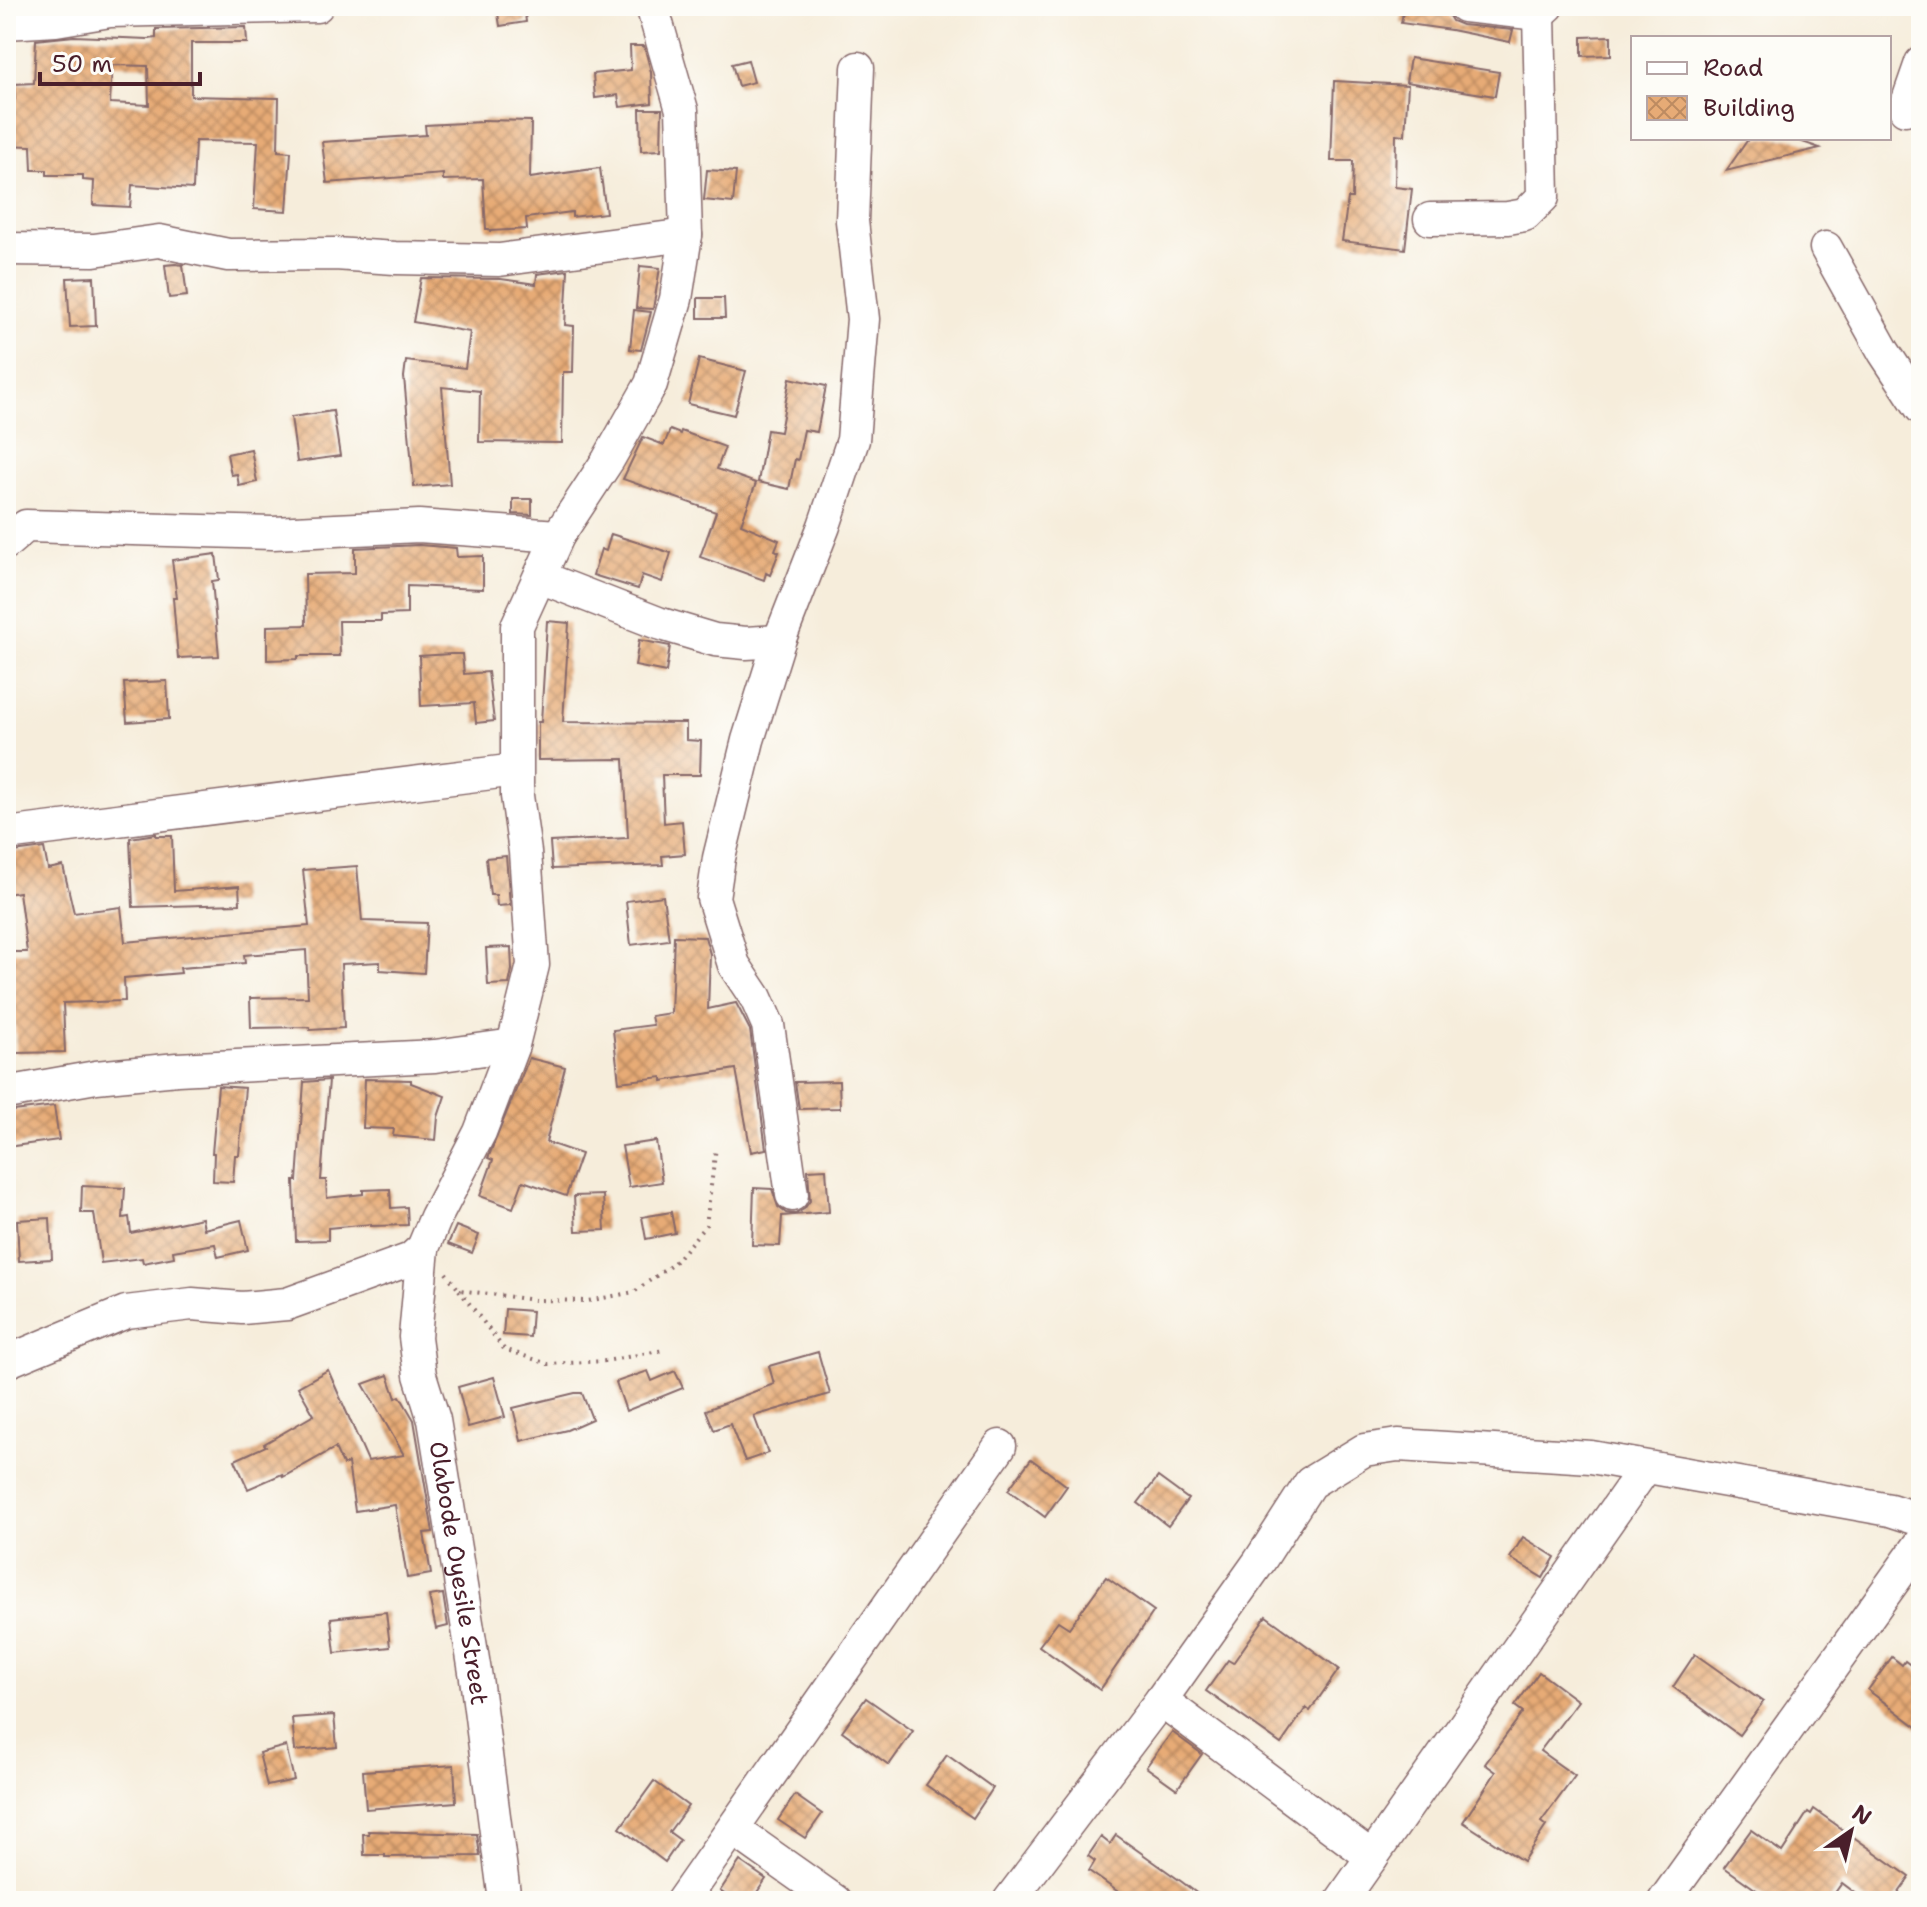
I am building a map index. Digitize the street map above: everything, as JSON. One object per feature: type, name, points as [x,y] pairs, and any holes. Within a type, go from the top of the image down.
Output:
[{"type":"street","points":[[6,23],[56,20],[110,11],[317,6]]},
{"type":"street","name":"Olabode Oyesile Street","points":[[505,1901],[490,1771],[471,1648],[434,1420],[420,1375],[415,1337],[434,1260],[436,1217],[480,1132],[513,1045],[533,965],[516,770],[517,626],[558,536],[608,460],[651,384],[676,299],[686,235],[682,110],[652,6]]},
{"type":"street","points":[[1430,219],[1525,215],[1543,197],[1544,10],[1464,6]]},
{"type":"street","points":[[1905,109],[1921,63]]},
{"type":"street","points":[[792,1195],[768,1025],[756,998],[734,965],[713,898],[719,858],[748,740],[779,641],[824,526],[853,440],[863,319],[852,221],[858,68]]},
{"type":"street","points":[[6,249],[94,250],[159,241],[228,255],[335,254],[499,260],[686,235]]},
{"type":"street","points":[[1826,248],[1884,352],[1921,408]]},
{"type":"street","points":[[6,543],[26,526],[273,533],[419,526],[558,536]]},
{"type":"street","points":[[540,577],[658,623],[715,640],[746,643],[779,641]]},
{"type":"street","points":[[6,834],[516,770]]},
{"type":"street","points":[[6,1093],[96,1077],[177,1069],[435,1056],[513,1045]]},
{"type":"street","points":[[6,1362],[126,1312],[192,1304],[242,1308],[287,1304],[411,1259],[434,1260]]},
{"type":"street","points":[[1009,1901],[1161,1700],[1259,1562],[1310,1483],[1364,1450],[1398,1445],[1577,1456],[1890,1510],[1921,1520]]},
{"type":"street","points":[[682,1901],[1000,1446]]},
{"type":"street","points":[[1341,1901],[1645,1468]]},
{"type":"street","points":[[1664,1901],[1921,1543]]},
{"type":"street","points":[[1161,1700],[1372,1857]]},
{"type":"street","points":[[733,1829],[835,1901]]},
{"type":"path","points":[[459,1290],[548,1300],[588,1301],[634,1292],[673,1264],[706,1225],[716,1147]]},
{"type":"path","points":[[434,1260],[504,1349],[548,1364],[606,1361],[664,1350]]},
{"type":"building","points":[[524,6],[526,22],[500,26],[497,7]]},
{"type":"building","points":[[1404,6],[1446,11],[1452,21],[1462,25],[1513,30],[1510,42],[1401,23]]},
{"type":"building","points":[[246,27],[247,43],[191,43],[191,96],[279,98],[278,151],[291,152],[287,211],[254,209],[258,142],[195,141],[193,189],[132,185],[130,207],[93,205],[94,181],[83,180],[83,175],[47,175],[47,170],[32,170],[31,146],[6,145],[6,98],[15,99],[14,84],[34,83],[36,40],[74,36],[148,39],[156,38],[156,29]],"holes":[[[112,65],[148,66],[149,105],[110,103]]]},
{"type":"building","points":[[1611,36],[1611,55],[1582,56],[1582,37]]},
{"type":"building","points":[[630,46],[644,46],[651,72],[652,103],[620,107],[618,95],[595,98],[593,74],[631,70]]},
{"type":"building","points":[[1410,58],[1499,72],[1495,96],[1406,82]]},
{"type":"building","points":[[748,60],[754,82],[738,86],[732,64]]},
{"type":"building","points":[[1334,81],[1408,85],[1405,135],[1396,134],[1395,187],[1412,189],[1405,249],[1342,241],[1348,198],[1352,198],[1353,161],[1331,161]]},
{"type":"building","points":[[640,109],[662,109],[661,150],[641,151]]},
{"type":"building","points":[[482,120],[531,121],[530,178],[600,168],[606,213],[572,217],[572,212],[526,218],[527,229],[490,231],[486,229],[483,179],[443,180],[443,174],[327,183],[322,142],[426,135],[425,125]]},
{"type":"building","points":[[1748,140],[1797,140],[1820,148],[1726,171]]},
{"type":"building","points":[[707,170],[736,172],[733,203],[704,200]]},
{"type":"building","points":[[165,265],[183,265],[187,296],[169,298]]},
{"type":"building","points":[[640,266],[660,268],[653,309],[636,308]]},
{"type":"building","points":[[568,270],[565,325],[574,326],[573,372],[563,372],[562,443],[479,442],[480,391],[442,387],[450,484],[414,487],[404,377],[406,361],[465,368],[470,332],[413,322],[421,278],[501,279],[536,284],[537,274]]},
{"type":"building","points":[[94,277],[96,326],[70,327],[67,278]]},
{"type":"building","points":[[698,298],[724,298],[725,318],[698,318]]},
{"type":"building","points":[[634,310],[651,312],[641,350],[630,349]]},
{"type":"building","points":[[699,359],[746,371],[734,415],[688,404]]},
{"type":"building","points":[[790,378],[826,386],[817,432],[804,430],[789,489],[758,482],[767,430],[780,432]]},
{"type":"building","points":[[333,411],[340,456],[297,462],[291,417]]},
{"type":"building","points":[[670,430],[725,447],[717,469],[756,483],[741,524],[779,540],[775,550],[779,552],[770,575],[766,573],[764,580],[700,557],[716,512],[623,479],[643,437],[664,445]]},
{"type":"building","points":[[251,449],[257,482],[239,486],[237,474],[231,475],[227,454]]},
{"type":"building","points":[[513,499],[532,499],[532,515],[513,514]]},
{"type":"building","points":[[611,534],[671,553],[662,582],[642,575],[638,589],[593,575],[601,549],[606,551]]},
{"type":"building","points":[[419,545],[456,548],[457,557],[483,556],[483,589],[407,586],[407,614],[381,615],[381,621],[339,621],[340,656],[267,660],[267,626],[306,625],[305,574],[355,573],[355,548]]},
{"type":"building","points":[[216,554],[219,580],[212,581],[219,656],[178,658],[173,598],[177,598],[172,560]]},
{"type":"building","points":[[547,621],[569,623],[563,722],[686,723],[686,740],[701,741],[700,775],[662,775],[664,823],[682,821],[685,854],[662,856],[663,865],[552,869],[550,842],[628,838],[624,759],[538,760],[538,722],[541,722]]},
{"type":"building","points":[[639,640],[670,646],[666,672],[635,666]]},
{"type":"building","points":[[462,654],[464,674],[488,672],[494,721],[476,723],[474,703],[421,706],[419,656]]},
{"type":"building","points":[[167,681],[169,719],[127,722],[124,683]]},
{"type":"building","points":[[156,834],[172,836],[174,891],[239,886],[240,904],[133,907],[130,838]]},
{"type":"building","points":[[44,848],[48,869],[63,866],[74,913],[121,907],[125,942],[309,926],[303,870],[357,866],[362,921],[427,923],[424,973],[380,970],[380,962],[341,964],[344,1028],[310,1030],[309,1027],[251,1028],[250,998],[308,997],[306,950],[244,955],[245,963],[180,968],[181,973],[124,978],[125,1001],[63,1003],[65,1052],[16,1053],[12,952],[27,952],[19,892],[6,894],[6,853]]},
{"type":"building","points":[[506,856],[510,905],[497,906],[496,895],[490,895],[486,858]]},
{"type":"building","points":[[663,896],[669,940],[631,945],[626,901]]},
{"type":"building","points":[[674,936],[705,937],[710,954],[708,1009],[736,1003],[750,1030],[766,1149],[751,1152],[736,1069],[662,1081],[662,1077],[619,1082],[613,1030],[653,1025],[651,1016],[671,1013]]},
{"type":"building","points":[[511,947],[509,984],[488,985],[486,948]]},
{"type":"building","points":[[529,1058],[565,1067],[546,1142],[581,1154],[566,1196],[523,1181],[513,1208],[480,1196],[493,1160],[488,1158]]},
{"type":"building","points":[[365,1079],[411,1080],[411,1083],[445,1096],[438,1117],[436,1140],[393,1136],[394,1129],[363,1128]]},
{"type":"building","points":[[329,1080],[321,1180],[326,1180],[327,1198],[363,1194],[363,1190],[390,1189],[391,1208],[407,1207],[408,1225],[328,1228],[328,1240],[296,1241],[294,1181],[297,1181],[304,1082]]},
{"type":"building","points":[[839,1081],[840,1108],[799,1109],[795,1082]]},
{"type":"building","points":[[218,1086],[245,1088],[239,1155],[235,1155],[233,1182],[213,1181],[212,1153]]},
{"type":"building","points":[[54,1106],[59,1140],[6,1147],[6,1112]]},
{"type":"building","points":[[656,1141],[662,1182],[629,1187],[622,1146]]},
{"type":"building","points":[[826,1169],[829,1212],[782,1216],[780,1246],[752,1245],[754,1188],[772,1189],[778,1207],[786,1213],[795,1214],[810,1201],[808,1170]]},
{"type":"building","points":[[82,1186],[125,1188],[123,1218],[129,1217],[131,1233],[202,1218],[204,1229],[241,1220],[248,1250],[218,1257],[215,1244],[173,1251],[174,1257],[143,1263],[142,1258],[101,1263],[94,1213],[81,1213]]},
{"type":"building","points":[[603,1195],[605,1230],[576,1231],[574,1196]]},
{"type":"building","points":[[671,1212],[675,1233],[646,1239],[642,1217]]},
{"type":"building","points":[[50,1218],[52,1259],[19,1261],[17,1220]]},
{"type":"building","points":[[456,1226],[479,1235],[472,1253],[448,1244]]},
{"type":"building","points":[[505,1309],[532,1311],[530,1337],[503,1335]]},
{"type":"building","points":[[818,1352],[830,1394],[754,1416],[768,1453],[745,1461],[730,1424],[714,1430],[706,1410],[774,1384],[769,1366]]},
{"type":"building","points":[[328,1370],[368,1461],[404,1455],[363,1384],[388,1375],[396,1398],[400,1396],[414,1420],[433,1532],[424,1533],[431,1574],[407,1578],[395,1505],[355,1511],[348,1463],[343,1465],[335,1448],[283,1477],[282,1474],[248,1489],[235,1460],[266,1446],[264,1444],[314,1415],[298,1387]]},
{"type":"building","points":[[648,1371],[652,1381],[675,1371],[683,1388],[626,1411],[616,1382]]},
{"type":"building","points":[[494,1377],[505,1417],[468,1427],[458,1387]]},
{"type":"building","points":[[582,1393],[592,1419],[567,1430],[521,1441],[513,1408]]},
{"type":"building","points":[[1031,1459],[1067,1486],[1045,1517],[1008,1490]]},
{"type":"building","points":[[1158,1477],[1188,1499],[1168,1526],[1138,1503]]},
{"type":"building","points":[[1523,1537],[1555,1557],[1543,1578],[1510,1558]]},
{"type":"building","points":[[1106,1577],[1154,1611],[1100,1690],[1039,1646],[1058,1621],[1069,1628]]},
{"type":"building","points":[[443,1594],[448,1626],[436,1629],[429,1596]]},
{"type":"building","points":[[386,1612],[390,1647],[335,1653],[331,1618]]},
{"type":"building","points":[[1266,1616],[1339,1669],[1310,1711],[1306,1708],[1281,1744],[1206,1691],[1228,1660],[1233,1663]]},
{"type":"building","points":[[1695,1654],[1763,1702],[1739,1735],[1673,1687]]},
{"type":"building","points":[[1892,1657],[1902,1665],[1905,1661],[1921,1673],[1921,1730],[1868,1690]]},
{"type":"building","points":[[1539,1672],[1578,1701],[1540,1751],[1575,1776],[1541,1822],[1546,1826],[1523,1861],[1463,1822],[1496,1772],[1485,1764],[1523,1712],[1515,1706]]},
{"type":"building","points":[[866,1698],[913,1731],[889,1765],[842,1731]]},
{"type":"building","points":[[334,1715],[337,1747],[295,1751],[292,1718]]},
{"type":"building","points":[[1172,1732],[1202,1754],[1177,1789],[1146,1767]]},
{"type":"building","points":[[286,1746],[294,1780],[267,1786],[259,1753]]},
{"type":"building","points":[[947,1755],[993,1788],[973,1818],[926,1785]]},
{"type":"building","points":[[454,1765],[456,1802],[366,1809],[363,1771]]},
{"type":"building","points":[[654,1781],[688,1806],[669,1832],[680,1840],[665,1862],[620,1828]]},
{"type":"building","points":[[795,1795],[822,1814],[805,1838],[778,1820]]},
{"type":"building","points":[[1814,1809],[1910,1877],[1893,1901],[1866,1901],[1842,1883],[1829,1901],[1772,1901],[1724,1867],[1751,1830],[1782,1852],[1808,1812],[1811,1814]]},
{"type":"building","points":[[368,1831],[477,1834],[480,1856],[364,1855],[363,1834],[369,1834]]},
{"type":"building","points":[[1116,1835],[1207,1901],[1131,1901],[1089,1871],[1095,1861],[1088,1856],[1101,1837],[1110,1844]]},
{"type":"building","points":[[740,1861],[766,1879],[751,1901],[735,1901],[720,1891]]}]
